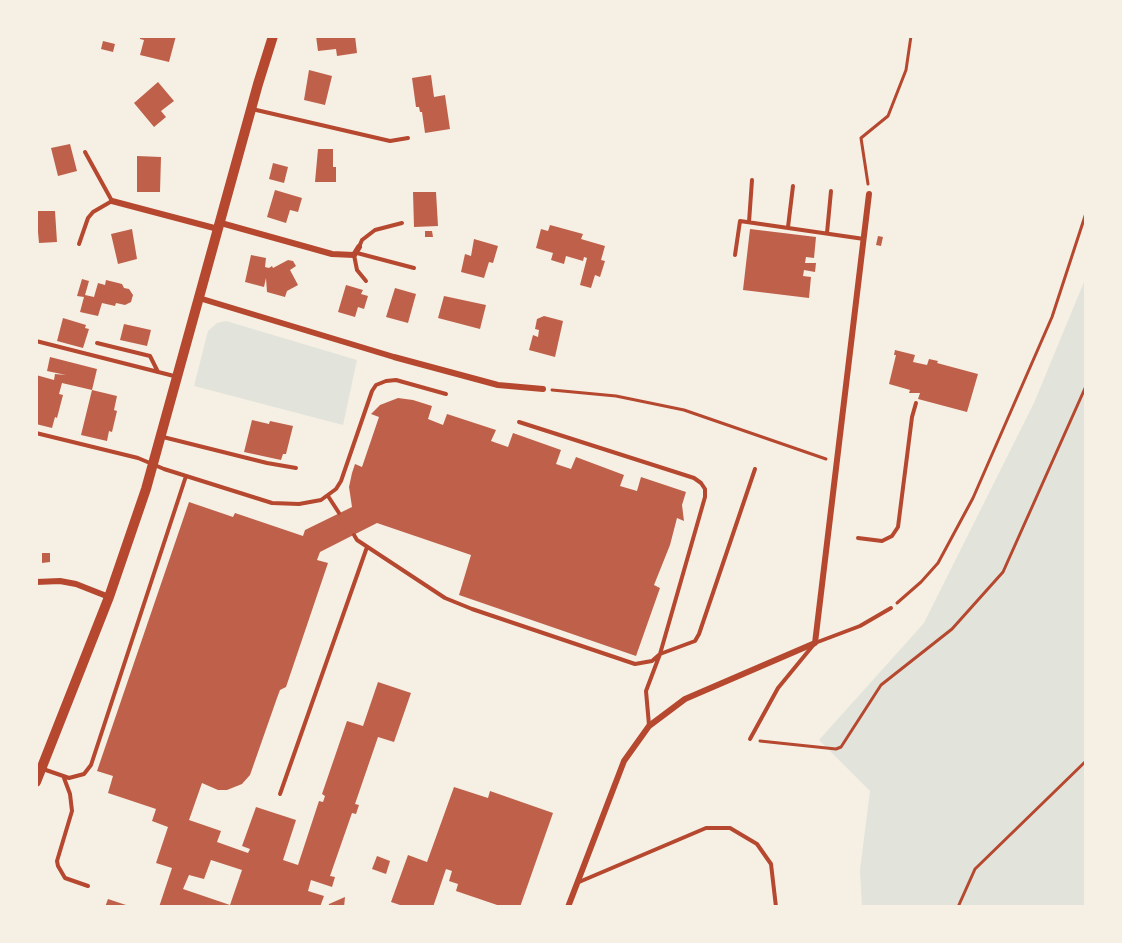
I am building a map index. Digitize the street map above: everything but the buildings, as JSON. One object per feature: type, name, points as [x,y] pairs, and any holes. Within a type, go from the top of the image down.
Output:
[{"type":"main road","points":[[36,782],[110,597],[154,465],[273,36]]},
{"type":"street","points":[[568,907],[624,760],[649,726],[685,699],[815,643],[869,194]]},
{"type":"street","points":[[112,201],[332,254],[356,251]]},
{"type":"street","points":[[200,298],[393,357],[488,382],[543,389]]},
{"type":"street","points":[[36,582],[60,581],[76,584],[110,597]]},
{"type":"lane","points":[[251,109],[390,141],[408,138]]},
{"type":"lane","points":[[79,244],[88,218],[93,212],[112,201],[85,152]]},
{"type":"lane","points":[[749,222],[752,180]]},
{"type":"lane","points":[[788,227],[793,186]]},
{"type":"lane","points":[[827,233],[831,191]]},
{"type":"lane","points":[[735,255],[740,221],[864,238]]},
{"type":"lane","points":[[366,281],[357,270],[356,251],[362,240],[375,230],[402,223]]},
{"type":"lane","points":[[356,251],[414,268]]},
{"type":"lane","points":[[36,341],[178,377]]},
{"type":"lane","points":[[97,343],[150,356],[158,373]]},
{"type":"lane","points":[[36,433],[138,458],[272,503],[299,504],[321,500],[336,489],[376,385],[396,380],[446,394]]},
{"type":"lane","points":[[858,538],[882,541],[892,536],[898,527],[912,417],[916,403]]},
{"type":"lane","points":[[519,422],[693,478],[705,489],[705,497],[660,654],[646,691],[649,726]]},
{"type":"lane","points":[[162,437],[296,468]]},
{"type":"lane","points":[[354,535],[367,547],[445,598],[634,664],[652,661],[660,654],[695,641],[755,469]]},
{"type":"lane","points":[[41,768],[69,778],[80,776],[91,765],[186,476]]},
{"type":"lane","points":[[328,496],[339,513]]},
{"type":"lane","points":[[280,794],[367,547]]},
{"type":"lane","points":[[750,739],[778,688],[815,643],[860,626],[891,608]]},
{"type":"lane","points":[[64,777],[70,794],[72,811],[57,861],[58,866],[65,878],[88,886]]},
{"type":"lane","points":[[578,882],[706,828],[730,828],[757,844],[771,864],[776,907]]},
{"type":"path","points":[[869,194],[861,138],[888,116],[906,70],[911,36]]},
{"type":"path","points":[[891,608],[921,582],[938,563],[955,534],[1052,317],[1086,213]]},
{"type":"path","points":[[750,739],[820,748],[841,747],[881,685],[952,629],[1004,572],[1086,386]]},
{"type":"path","points":[[543,389],[616,396],[684,410],[836,463]]},
{"type":"path","points":[[958,907],[975,869],[1086,761]]},
{"type":"shaded area","points":[[1086,277],[1086,907],[862,907],[860,870],[870,791],[819,740],[924,623],[1034,403]]},
{"type":"shaded area","points":[[226,321],[357,360],[343,425],[194,386],[208,331],[217,323]]}]
